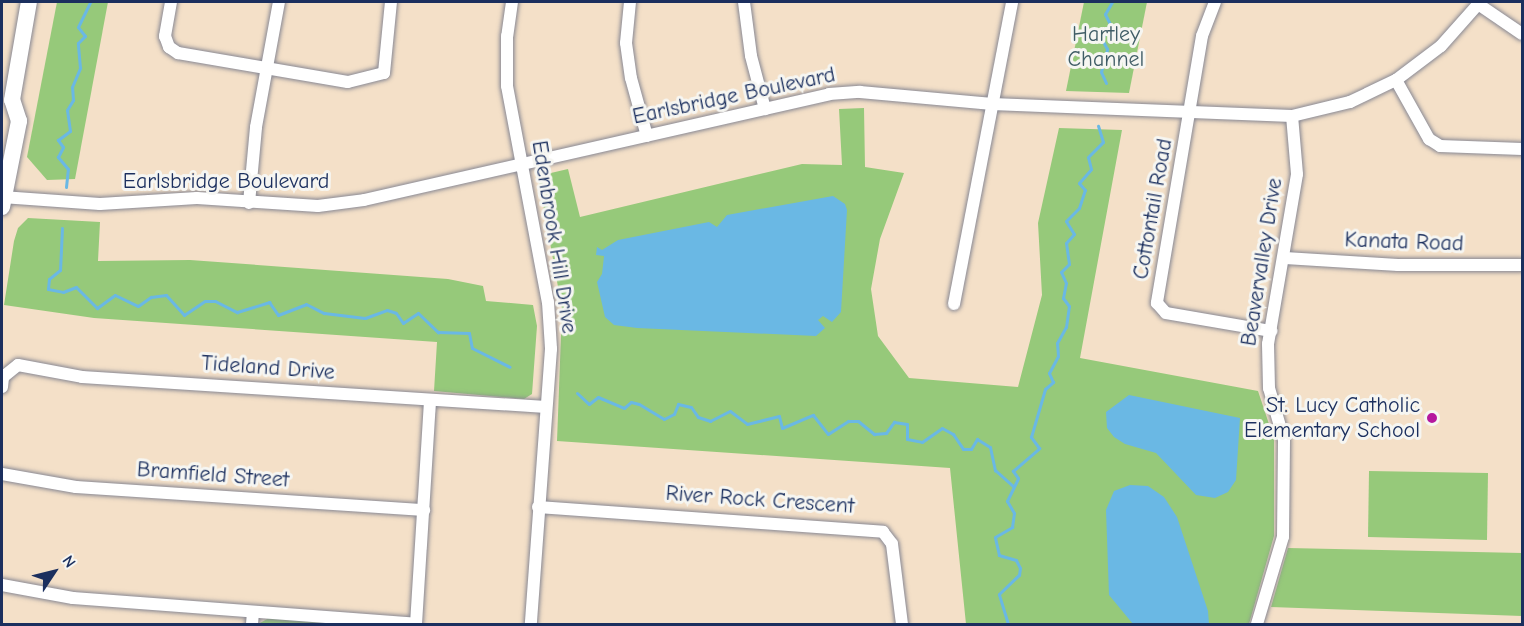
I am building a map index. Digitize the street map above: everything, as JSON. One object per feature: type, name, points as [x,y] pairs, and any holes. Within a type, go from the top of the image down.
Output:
[{"type":"main road","points":[[2,200],[19,121],[7,106],[29,2]]},
{"type":"street","points":[[171,2],[165,36],[169,47],[178,53],[266,71],[348,82],[376,78],[384,73],[391,2]]},
{"type":"street","points":[[249,203],[266,71],[279,2]]},
{"type":"street","name":"Edenbrook Hill Drive","points":[[512,2],[507,36],[507,86],[548,302],[550,349],[531,624]]},
{"type":"street","points":[[630,2],[626,43],[631,78],[647,136]]},
{"type":"street","points":[[744,2],[751,56],[765,109]]},
{"type":"street","points":[[954,304],[1012,2]]},
{"type":"street","points":[[1191,111],[1202,36],[1215,2]]},
{"type":"street","points":[[1479,3],[1522,34]]},
{"type":"street","name":"Earlsbridge Boulevard","points":[[2,200],[78,203],[197,198],[318,206],[364,200],[522,166],[765,109],[860,92],[992,104],[1292,116],[1350,102],[1396,80],[1441,46],[1479,3]]},
{"type":"street","points":[[1396,80],[1429,139],[1440,146],[1522,149]]},
{"type":"street","name":"Cottontail Road","points":[[1191,111],[1157,303],[1166,313],[1271,331]]},
{"type":"street","name":"Beavervalley Drive","points":[[1257,624],[1283,537],[1286,466],[1284,440],[1269,388],[1271,331],[1298,174],[1292,116]]},
{"type":"street","name":"Kanata Road","points":[[1285,258],[1398,265],[1522,265]]},
{"type":"street","name":"Tideland Drive","points":[[2,387],[3,377],[18,365],[82,377],[546,407]]},
{"type":"street","points":[[2,585],[74,598],[252,618],[416,624],[430,401]]},
{"type":"street","name":"Bramfield Street","points":[[2,474],[76,487],[424,510]]},
{"type":"street","name":"River Rock Crescent","points":[[538,507],[883,532],[892,544],[902,624]]},
{"type":"green space","points":[[57,2],[108,2],[75,179],[47,180],[27,157]]},
{"type":"green space","name":"Hartley Channel","points":[[1084,2],[1147,2],[1129,93],[1066,91]]},
{"type":"green space","points":[[864,108],[865,167],[904,173],[880,239],[871,289],[878,336],[909,378],[1018,387],[1042,295],[1038,223],[1059,128],[1122,130],[1080,358],[1258,391],[1274,439],[1274,536],[1249,624],[966,624],[950,468],[557,441],[562,309],[538,176],[568,169],[580,217],[802,164],[842,165],[839,109]]},
{"type":"green space","points":[[28,218],[100,222],[98,261],[190,260],[448,279],[483,286],[486,301],[533,305],[537,326],[532,394],[524,399],[434,391],[437,342],[94,318],[4,305],[14,241],[18,228]]},
{"type":"green space","points":[[1369,471],[1488,473],[1487,540],[1368,537]]},
{"type":"green space","points":[[1288,548],[1522,553],[1522,616],[1271,607]]},
{"type":"green space","points":[[269,618],[349,624],[258,624]]},
{"type":"water","points":[[833,196],[845,204],[847,210],[841,312],[832,322],[823,316],[818,320],[825,328],[816,336],[637,328],[614,325],[605,317],[597,282],[602,274],[604,256],[596,255],[597,247],[602,250],[618,240],[709,222],[717,227],[727,215]]},
{"type":"water","points":[[1129,395],[1240,418],[1236,480],[1228,492],[1215,498],[1196,495],[1156,453],[1125,444],[1114,437],[1107,428],[1106,412]]},
{"type":"water","points":[[1130,485],[1148,486],[1164,497],[1177,517],[1208,611],[1209,624],[1133,624],[1109,595],[1106,510],[1114,491]]},
{"type":"waterway","points":[[66,187],[68,169],[58,157],[63,147],[58,140],[70,131],[67,110],[73,100],[72,87],[80,68],[78,43],[85,36],[78,27],[90,2]]},
{"type":"waterway","points":[[1106,83],[1101,72],[1107,49],[1102,39],[1110,24],[1105,14],[1112,2]]},
{"type":"waterway","points":[[1008,624],[999,594],[1019,575],[1020,568],[1016,560],[999,555],[995,537],[1012,527],[1014,513],[1007,501],[1018,478],[1013,471],[1039,448],[1031,437],[1045,389],[1053,382],[1049,373],[1058,356],[1057,343],[1066,327],[1069,306],[1063,298],[1066,283],[1061,272],[1069,264],[1066,243],[1074,234],[1066,221],[1079,208],[1085,190],[1079,183],[1091,169],[1088,157],[1103,142],[1098,126]]},
{"type":"waterway","points":[[62,228],[60,270],[49,279],[48,289],[63,292],[76,287],[97,308],[115,295],[138,306],[151,297],[166,295],[184,315],[205,301],[215,301],[237,312],[269,302],[278,315],[306,304],[324,313],[365,318],[387,310],[396,313],[403,323],[418,313],[438,332],[469,333],[472,348],[510,367]]},
{"type":"waterway","points":[[577,393],[589,404],[598,397],[624,408],[631,402],[639,404],[664,419],[674,414],[678,404],[691,407],[698,417],[710,421],[730,411],[747,424],[779,416],[782,428],[813,415],[828,434],[848,421],[858,421],[874,434],[886,433],[894,422],[907,424],[907,439],[922,442],[942,428],[953,434],[963,449],[971,449],[977,439],[990,447],[995,470],[1014,487]]},
{"type":"place","name":"St. Lucy Catholic Elementary School","points":[[1432,418]]}]
